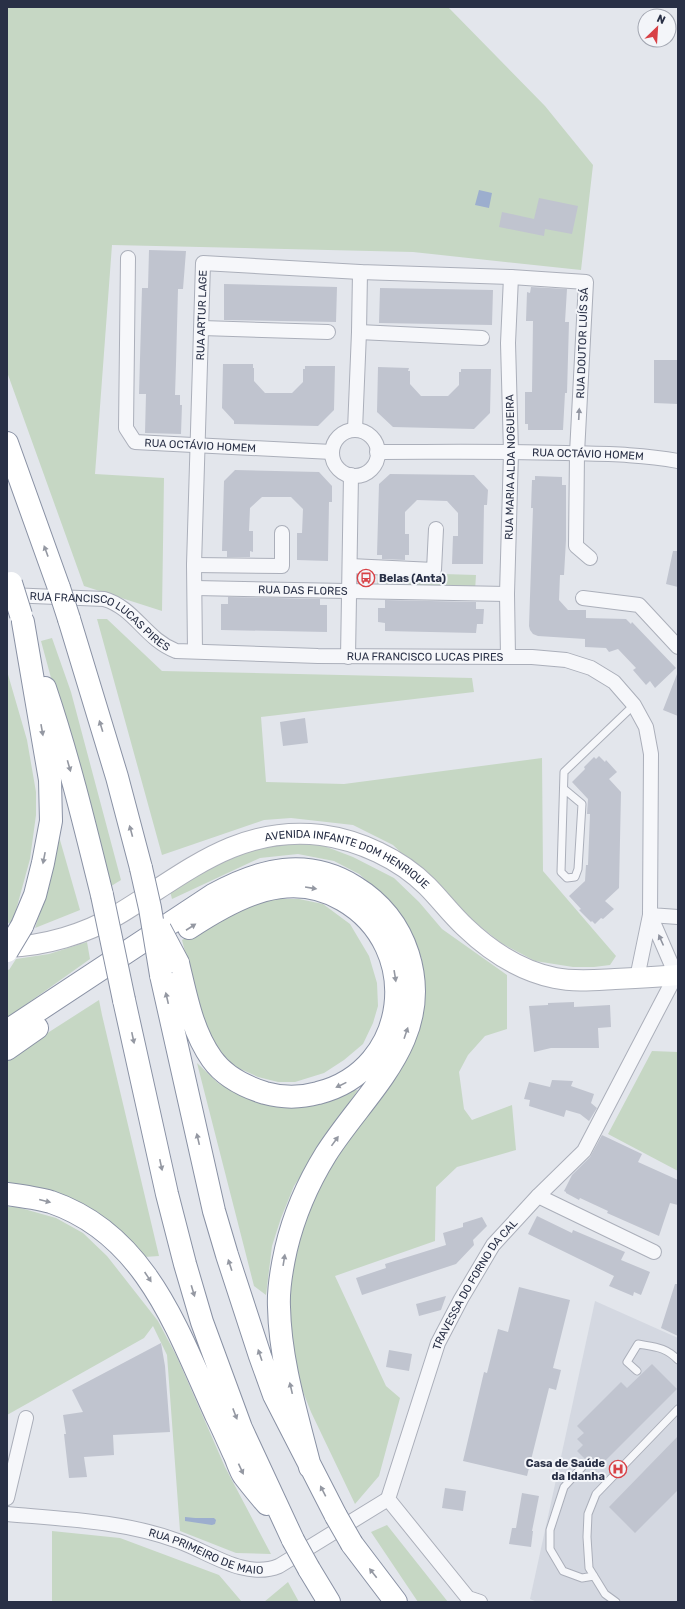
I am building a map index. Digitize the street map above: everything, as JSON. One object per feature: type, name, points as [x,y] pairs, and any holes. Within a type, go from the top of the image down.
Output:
[{"type":"highway","points":[[7,444],[69,618],[117,777],[150,908],[170,969],[196,1032],[213,1060],[237,1081],[252,1089],[272,1095],[290,1097],[307,1096],[324,1092],[351,1080],[365,1068],[377,1054],[392,1021],[397,989],[396,974],[391,956],[382,937],[370,921],[354,906],[316,888],[295,886],[274,888],[252,894],[206,917],[38,1027],[7,1049]]},
{"type":"highway","points":[[8,584],[22,618],[57,723],[74,784],[102,895],[167,1194],[202,1322],[241,1428],[292,1536],[309,1569],[329,1602]]},
{"type":"highway","points":[[7,951],[22,926],[35,895],[51,821],[50,780],[22,618]]},
{"type":"highway","points":[[7,1031],[213,895],[232,884],[260,874],[282,869],[299,869],[320,872],[336,877],[354,886],[386,913],[404,942],[410,960],[414,997],[412,1013],[407,1031],[392,1065],[330,1148],[313,1176],[293,1222],[286,1249],[281,1281],[278,1306],[282,1345],[310,1467]]},
{"type":"highway","points":[[170,969],[214,1211],[260,1356],[274,1395],[336,1516],[352,1544],[396,1602]]},
{"type":"highway","points":[[7,1194],[51,1202],[93,1222],[124,1248],[143,1270],[160,1294],[184,1342],[243,1475],[292,1536]]},
{"type":"street","name":"RUA OCTÁVIO HOMEM","points":[[128,258],[126,428],[135,442],[332,452]]},
{"type":"street","name":"RUA ARTUR LAGE","points":[[195,651],[194,565],[204,263],[360,272],[511,277]]},
{"type":"street","points":[[355,430],[360,272]]},
{"type":"street","name":"RUA DOUTOR LUÍS SÁ","points":[[511,277],[586,282],[577,453],[576,546],[590,558]]},
{"type":"street","name":"RUA MARIA ALDA NOGUEIRA","points":[[508,657],[507,594],[511,452],[508,343],[511,277]]},
{"type":"street","points":[[202,328],[328,332]]},
{"type":"street","points":[[359,332],[482,338]]},
{"type":"street","points":[[355,430],[363,431],[370,436],[376,444],[377,452],[378,458],[369,471],[359,475],[351,475],[343,472],[337,467],[332,452],[338,437],[347,431],[355,430]]},
{"type":"street","name":"RUA OCTÁVIO HOMEM","points":[[377,452],[577,453],[652,456],[678,461]]},
{"type":"street","points":[[348,657],[351,475]]},
{"type":"street","points":[[350,566],[434,570],[436,529]]},
{"type":"street","points":[[194,565],[282,566],[282,533]]},
{"type":"street","name":"RUA FRANCISCO LUCAS PIRES","points":[[8,584],[113,601],[124,608],[156,640],[166,647],[176,651],[348,657],[508,657],[566,660],[591,668],[614,682],[634,705],[646,727],[651,754],[650,915],[637,978]]},
{"type":"street","name":"RUA DAS FLORES","points":[[194,588],[507,594]]},
{"type":"street","points":[[583,598],[639,605],[678,647]]},
{"type":"street","name":"AVENIDA INFANTE DOM HENRIQUE","points":[[7,947],[51,941],[90,929],[116,916],[218,853],[237,844],[260,838],[298,834],[321,835],[344,840],[387,857],[408,870],[426,885],[481,942],[500,956],[521,966],[556,978],[584,981],[677,975]]},
{"type":"street","points":[[650,915],[678,918]]},
{"type":"street","name":"RUA FRANCISCO LUCAS PIRES","points":[[650,915],[677,975]]},
{"type":"street","name":"TRAVESSA DO FORNO DA CAL","points":[[388,1499],[438,1342],[461,1299],[493,1245],[538,1196],[584,1151],[677,975]]},
{"type":"street","points":[[538,1196],[654,1252]]},
{"type":"street","points":[[7,1498],[26,1418]]},
{"type":"street","points":[[388,1499],[468,1598],[480,1602]]},
{"type":"street","name":"RUA PRIMEIRO DE MAIO","points":[[7,1514],[90,1521],[148,1531],[179,1541],[240,1567],[259,1571],[272,1569],[279,1566],[388,1499]]},
{"type":"lane","points":[[564,789],[582,804],[578,869],[575,877],[567,878],[561,872],[564,772],[634,705]]},
{"type":"lane","points":[[637,1371],[627,1362],[638,1344],[656,1347],[671,1352],[678,1360]]},
{"type":"lane","points":[[616,1602],[605,1594],[589,1568],[587,1537],[588,1514],[596,1494],[678,1409]]},
{"type":"lane","points":[[584,1465],[564,1487],[550,1530],[550,1549],[563,1571],[582,1578],[594,1576]]},
{"type":"shaded area","name":"Casa de Saúde da Idanha","points":[[595,1301],[678,1338],[678,1602],[537,1602],[530,1599]]},
{"type":"green space","points":[[7,7],[448,7],[545,106],[593,165],[581,270],[413,252],[112,245],[95,474],[164,478],[162,611],[84,586],[7,372]]},
{"type":"green space","points":[[378,572],[476,575],[475,591],[377,587]]},
{"type":"green space","points":[[97,619],[107,619],[162,671],[472,678],[474,692],[261,717],[266,782],[344,784],[542,758],[543,871],[616,956],[610,965],[594,967],[573,967],[535,961],[501,943],[471,919],[393,845],[353,825],[291,818],[264,820],[162,855]]},
{"type":"green space","points":[[52,638],[71,692],[121,880],[108,888],[41,641]]},
{"type":"green space","points":[[7,671],[27,740],[36,792],[36,815],[30,859],[12,925],[7,922]]},
{"type":"green space","points":[[56,826],[80,910],[35,928],[44,901]]},
{"type":"green space","points":[[283,842],[319,844],[353,857],[394,878],[419,902],[442,929],[507,975],[507,1029],[485,1036],[468,1055],[459,1072],[464,1109],[472,1120],[512,1105],[516,1150],[457,1167],[436,1187],[435,1241],[335,1276],[386,1386],[400,1398],[379,1476],[355,1504],[311,1412],[292,1364],[286,1303],[293,1242],[308,1202],[423,978],[422,959],[408,929],[381,893],[359,874],[334,861],[298,854],[260,858],[172,899],[169,887],[251,848]]},
{"type":"green space","points":[[275,899],[299,899],[323,904],[350,924],[369,956],[377,983],[378,1006],[373,1023],[363,1044],[344,1060],[324,1073],[295,1082],[278,1082],[258,1077],[234,1066],[218,1051],[205,1030],[182,940],[239,908]]},
{"type":"green space","points":[[87,942],[90,959],[7,1018],[7,969],[9,970],[16,959],[49,954]]},
{"type":"green space","points":[[99,1000],[159,1256],[144,1257],[7,1185],[7,1059]]},
{"type":"green space","points":[[652,1051],[678,1052],[678,1171],[608,1134]]},
{"type":"green space","points":[[197,1063],[218,1083],[251,1099],[358,1090],[294,1186],[272,1246],[266,1295],[254,1286]]},
{"type":"green space","points":[[7,1207],[17,1207],[56,1218],[83,1233],[107,1256],[158,1321],[177,1357],[225,1467],[271,1554],[236,1553],[180,1531],[167,1355],[153,1326],[144,1338],[7,1415]]},
{"type":"green space","points":[[387,1525],[448,1602],[418,1602],[371,1532]]},
{"type":"green space","points":[[52,1531],[120,1538],[219,1575],[242,1602],[52,1602]]},
{"type":"green space","points":[[288,1582],[299,1602],[264,1602]]},
{"type":"water","points":[[479,190],[492,193],[489,208],[475,205]]},
{"type":"water","points":[[185,1517],[214,1518],[216,1520],[215,1524],[212,1525],[185,1521]]},
{"type":"building","points":[[539,198],[578,206],[572,234],[545,229],[544,236],[499,227],[502,212],[534,219]]},
{"type":"building","points":[[149,250],[186,251],[183,289],[178,289],[175,395],[180,395],[180,405],[182,405],[181,434],[145,433],[146,394],[139,394],[142,288],[148,288]]},
{"type":"building","points":[[224,284],[337,287],[336,322],[224,320]]},
{"type":"building","points":[[531,287],[567,289],[565,322],[569,322],[567,393],[565,393],[563,430],[528,430],[528,424],[525,424],[525,392],[532,392],[533,321],[526,321],[527,292],[530,293]]},
{"type":"building","points":[[380,288],[493,290],[492,325],[379,323]]},
{"type":"building","points":[[654,360],[678,360],[678,404],[654,403]]},
{"type":"building","points":[[223,364],[253,364],[254,381],[265,393],[292,393],[303,382],[303,369],[305,369],[305,366],[335,366],[334,410],[318,426],[234,424],[234,421],[222,408]]},
{"type":"building","points":[[378,367],[409,368],[410,384],[421,396],[448,396],[459,385],[459,372],[461,372],[461,369],[491,369],[490,413],[474,429],[393,427],[377,412]]},
{"type":"building","points":[[235,470],[319,472],[332,486],[332,502],[329,502],[328,561],[297,560],[297,533],[302,533],[303,509],[291,497],[262,497],[250,508],[249,531],[253,531],[253,552],[250,551],[250,557],[227,557],[227,551],[222,551],[224,481]]},
{"type":"building","points":[[390,474],[474,475],[488,490],[487,505],[484,505],[483,564],[452,564],[453,536],[458,536],[458,513],[447,501],[417,500],[405,512],[405,534],[409,534],[409,555],[405,555],[405,560],[382,559],[382,555],[377,555],[379,484]]},
{"type":"building","points":[[535,476],[562,477],[562,485],[566,485],[566,540],[564,575],[560,575],[559,600],[568,610],[586,610],[586,618],[626,619],[631,624],[632,622],[676,668],[655,688],[650,681],[646,685],[633,670],[636,668],[618,649],[609,652],[606,648],[585,647],[585,639],[538,636],[533,634],[530,630],[533,508],[531,508],[532,480],[535,480]]},
{"type":"building","points":[[673,551],[678,551],[678,587],[666,584]]},
{"type":"building","points":[[228,597],[320,599],[320,605],[327,605],[327,632],[221,630],[221,604],[228,604]]},
{"type":"building","points":[[385,600],[476,602],[476,609],[484,609],[483,624],[477,624],[476,633],[385,631],[385,623],[378,622],[378,608],[385,608]]},
{"type":"building","points":[[677,674],[678,675],[678,716],[663,710]]},
{"type":"building","points":[[305,718],[308,743],[283,746],[280,722]]},
{"type":"building","points":[[599,756],[605,762],[606,760],[617,772],[609,779],[621,792],[619,888],[605,901],[614,909],[595,924],[579,910],[581,909],[569,896],[585,881],[586,865],[588,865],[590,814],[587,814],[588,799],[572,782],[594,757],[596,759]]},
{"type":"building","points":[[574,1002],[574,1007],[610,1005],[611,1027],[598,1028],[599,1048],[551,1048],[534,1052],[529,1006],[548,1005],[548,1003]]},
{"type":"building","points":[[552,1080],[573,1081],[571,1086],[594,1094],[591,1103],[597,1108],[589,1121],[580,1114],[566,1110],[564,1117],[529,1106],[530,1100],[524,1099],[529,1082],[550,1087]]},
{"type":"building","points":[[602,1135],[642,1154],[638,1162],[678,1180],[678,1205],[670,1203],[659,1236],[607,1213],[608,1211],[580,1198],[579,1200],[564,1191],[572,1175],[590,1157]]},
{"type":"building","points":[[537,1216],[572,1233],[573,1230],[625,1252],[621,1260],[650,1272],[641,1295],[634,1292],[633,1296],[609,1286],[614,1276],[528,1234]]},
{"type":"building","points":[[482,1217],[487,1226],[473,1240],[474,1245],[456,1264],[362,1295],[356,1278],[386,1268],[385,1264],[446,1245],[443,1233],[463,1227],[463,1223]]},
{"type":"building","points":[[675,1284],[678,1284],[678,1336],[661,1328]]},
{"type":"building","points":[[519,1287],[570,1300],[553,1368],[561,1370],[556,1390],[549,1388],[527,1476],[463,1461],[484,1372],[487,1373],[498,1329],[508,1332]]},
{"type":"building","points":[[446,1296],[441,1310],[419,1316],[416,1304]]},
{"type":"building","points":[[161,1343],[165,1366],[170,1432],[113,1435],[114,1455],[84,1457],[87,1477],[69,1478],[63,1415],[83,1412],[72,1390]]},
{"type":"building","points":[[389,1350],[412,1354],[409,1371],[386,1367]]},
{"type":"building","points":[[652,1364],[677,1389],[596,1470],[577,1451],[583,1445],[577,1439],[584,1433],[577,1426],[621,1382],[627,1388]]},
{"type":"building","points":[[678,1436],[678,1490],[635,1533],[609,1507]]},
{"type":"building","points":[[445,1488],[466,1491],[463,1511],[442,1508]]},
{"type":"building","points":[[522,1493],[539,1496],[532,1531],[531,1547],[509,1544],[512,1528],[516,1528]]},
{"type":"place","name":"Belas (Anta)","points":[[366,578]]},
{"type":"place","name":"Casa de Saúde da Idanha","points":[[618,1469]]}]
